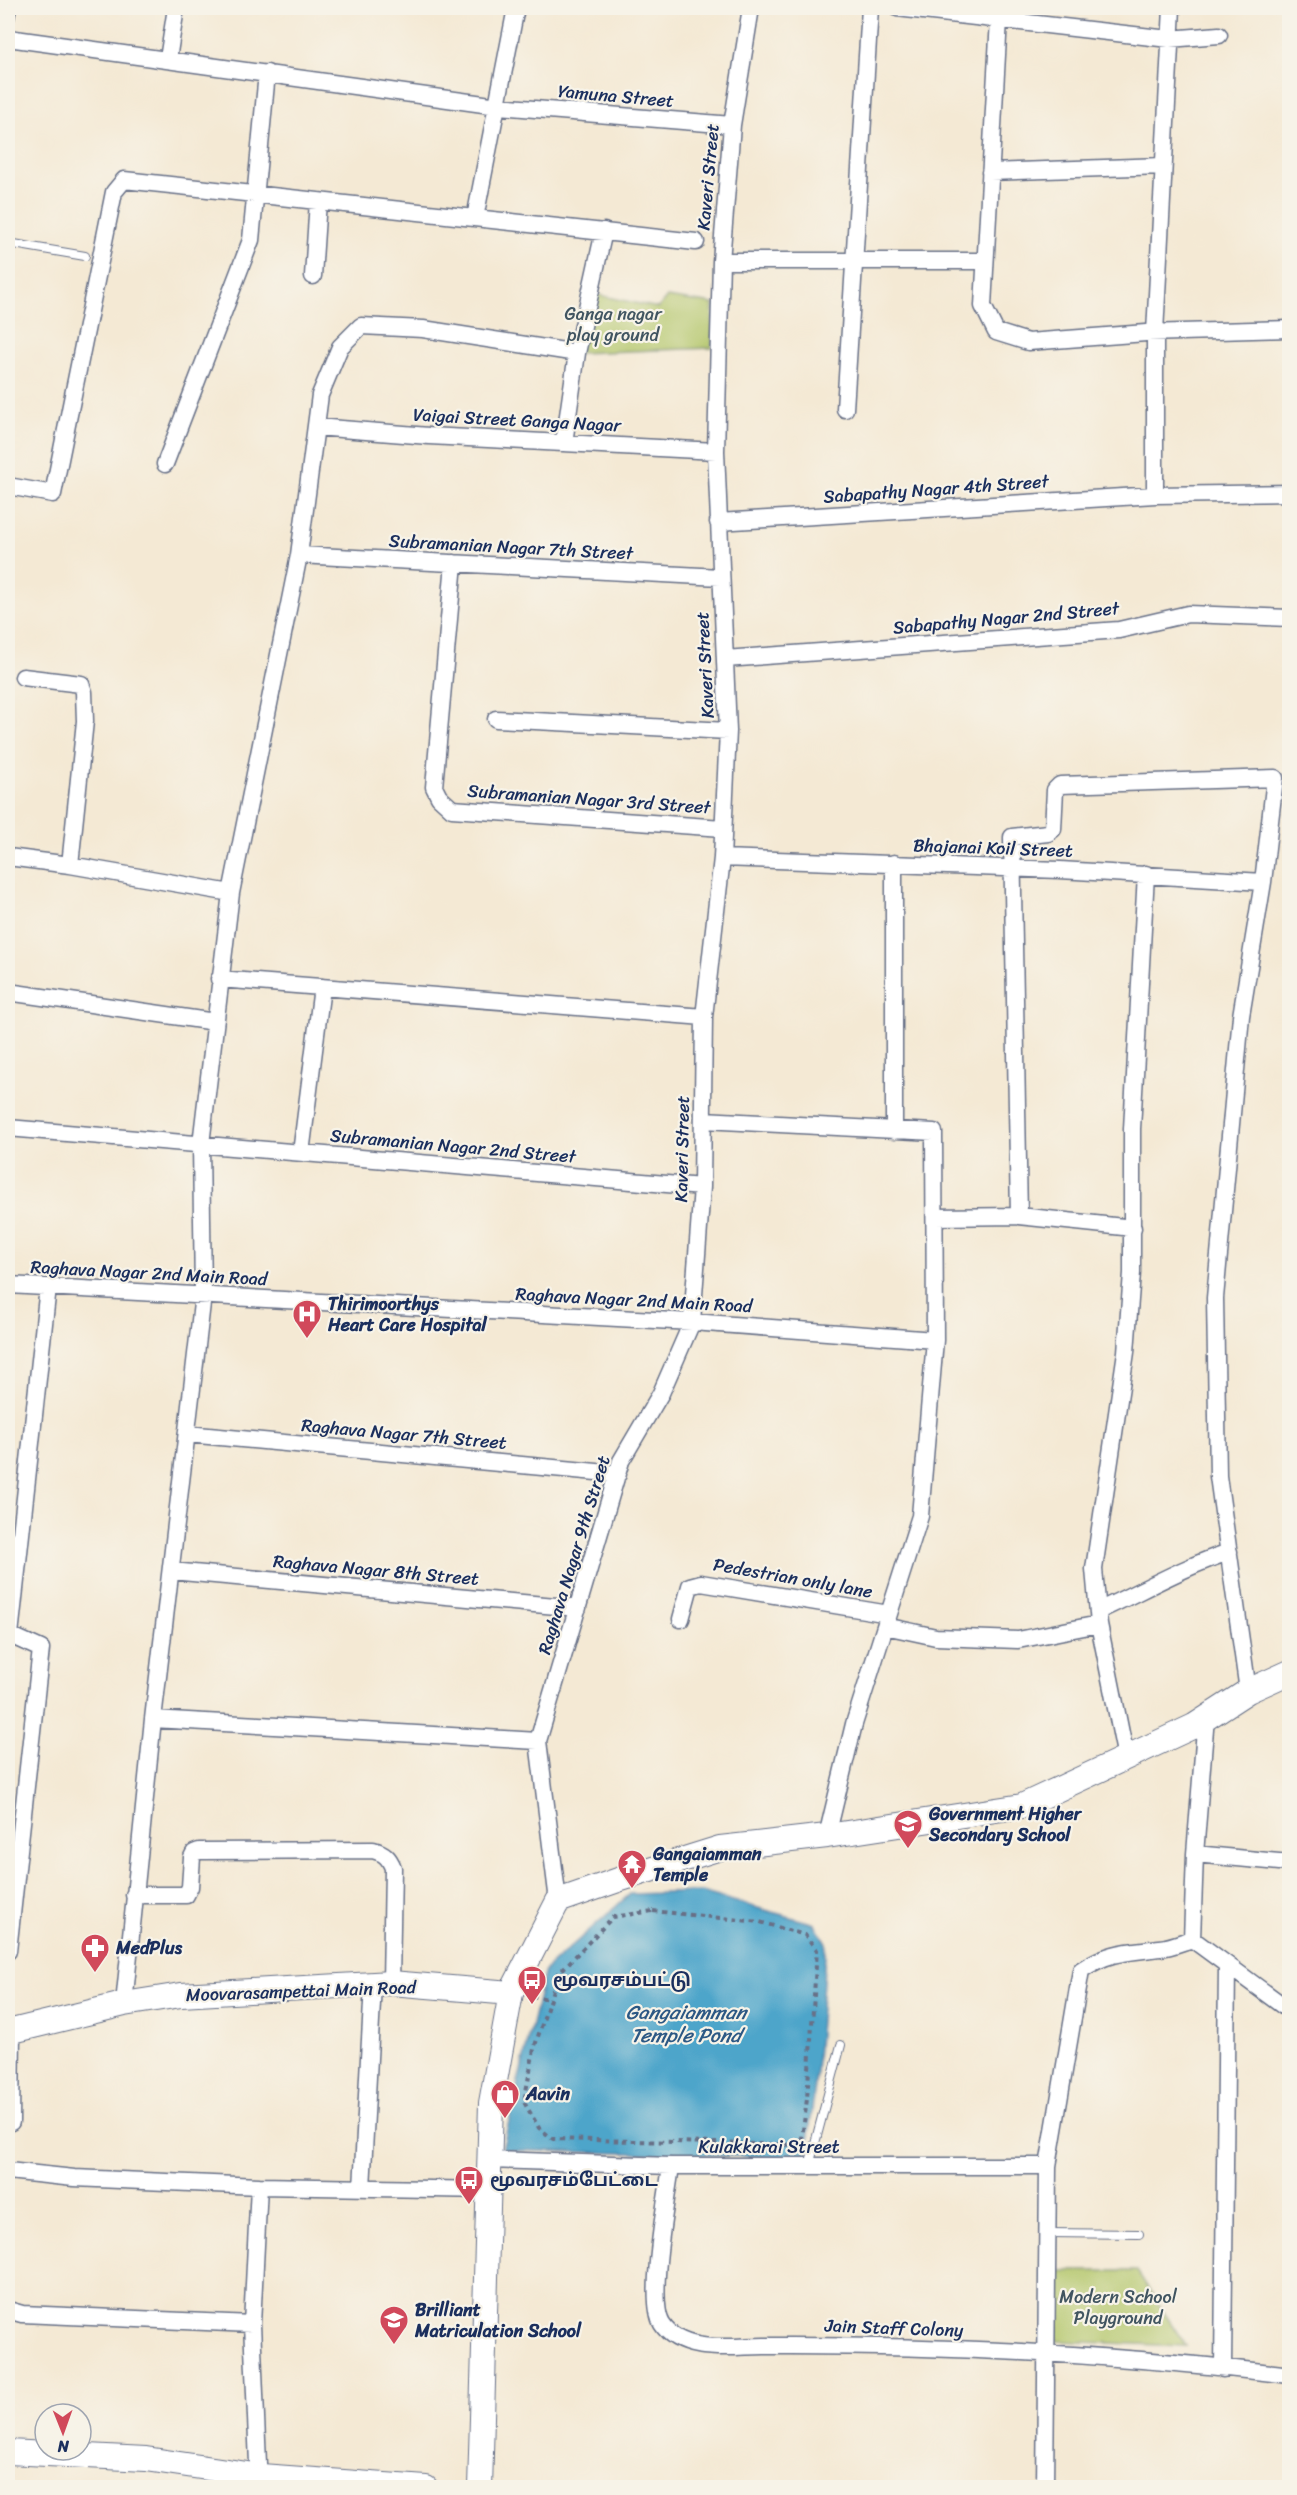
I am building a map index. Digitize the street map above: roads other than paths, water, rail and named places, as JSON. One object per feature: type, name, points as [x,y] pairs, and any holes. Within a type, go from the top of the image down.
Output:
[{"type":"street","points":[[168,59],[176,8]]},
{"type":"street","points":[[475,218],[516,8]]},
{"type":"street","name":"Kaveri Street","points":[[692,1322],[702,1187],[704,1017],[722,858],[728,731],[716,451],[721,261],[732,125],[751,8]]},
{"type":"street","points":[[844,410],[870,8]]},
{"type":"street","points":[[897,8],[1001,13],[1169,39],[1219,35]]},
{"type":"street","points":[[1155,495],[1155,333],[1172,8]]},
{"type":"street","points":[[1001,13],[984,306],[996,332],[1028,342],[1155,333],[1290,329]]},
{"type":"street","name":"Yamuna Street","points":[[8,38],[498,106],[732,125]]},
{"type":"street","points":[[165,464],[251,240],[267,73]]},
{"type":"street","points":[[990,172],[1163,166]]},
{"type":"street","points":[[8,486],[53,494],[114,192],[124,180],[696,242]]},
{"type":"street","points":[[313,276],[318,201]]},
{"type":"street","points":[[564,443],[577,353],[604,231]]},
{"type":"street","points":[[721,261],[985,261]]},
{"type":"street","points":[[124,2004],[153,1719],[203,1295],[201,1144],[219,979],[231,893],[299,555],[320,395],[340,347],[361,326],[423,329],[577,353]]},
{"type":"street","name":"Vaigai Street Ganga Nagar","points":[[316,426],[716,451]]},
{"type":"street","name":"Sabapathy Nagar 4th Street","points":[[718,522],[1155,495],[1290,494]]},
{"type":"street","name":"Subramanian Nagar 7th Street","points":[[299,555],[720,577]]},
{"type":"street","name":"Subramanian Nagar 3rd Street","points":[[454,563],[434,787],[439,797],[452,809],[723,828]]},
{"type":"street","name":"Sabapathy Nagar 2nd Street","points":[[724,659],[1119,630],[1188,614],[1290,618]]},
{"type":"street","points":[[23,678],[81,684],[84,692],[85,720],[70,865]]},
{"type":"street","points":[[496,719],[728,731]]},
{"type":"street","points":[[1019,1216],[1012,837],[1048,833],[1053,829],[1055,790],[1060,785],[1282,778],[1240,1017],[1215,1298],[1218,1476],[1248,1692]]},
{"type":"street","points":[[8,857],[70,865],[231,893]]},
{"type":"street","name":"Bhajanai Koil Street","points":[[722,858],[1011,868],[1263,882]]},
{"type":"street","points":[[894,863],[894,1131]]},
{"type":"street","points":[[1126,1758],[1099,1617],[1094,1569],[1126,1352],[1133,1228],[1132,1129],[1146,874]]},
{"type":"street","points":[[219,979],[704,1017]]},
{"type":"street","points":[[301,1153],[322,987]]},
{"type":"street","points":[[8,992],[215,1022]]},
{"type":"street","points":[[703,1120],[934,1132],[935,1340],[920,1516],[854,1724],[827,1836]]},
{"type":"street","name":"Subramanian Nagar 2nd Street","points":[[8,1128],[702,1187]]},
{"type":"street","points":[[935,1217],[1019,1216],[1133,1228]]},
{"type":"street","name":"Raghava Nagar 2nd Main Road","points":[[8,1285],[692,1322],[935,1340]]},
{"type":"street","points":[[8,1951],[41,1649],[10,1635],[48,1287]]},
{"type":"street","name":"Raghava Nagar 9th Street","points":[[538,1741],[621,1461],[661,1393],[692,1322]]},
{"type":"street","name":"Raghava Nagar 7th Street","points":[[187,1434],[618,1474]]},
{"type":"street","points":[[887,1620],[936,1637],[1018,1640],[1099,1617],[1190,1565],[1229,1552]]},
{"type":"street","name":"Raghava Nagar 8th Street","points":[[171,1571],[578,1608]]},
{"type":"street","name":"Pedestrian only lane","points":[[681,1619],[690,1586],[701,1583],[887,1620]]},
{"type":"street","points":[[558,1901],[720,1848],[827,1836],[1022,1806],[1194,1726],[1248,1692],[1290,1672]]},
{"type":"street","points":[[1192,1939],[1195,1854],[1206,1717]]},
{"type":"street","points":[[153,1719],[538,1741],[558,1901],[512,1993],[491,2103],[480,2487]]},
{"type":"street","points":[[134,1895],[186,1895],[190,1887],[192,1857],[199,1851],[373,1850],[383,1853],[390,1860],[393,1868],[362,2188]]},
{"type":"street","points":[[1195,1854],[1290,1863]]},
{"type":"street","points":[[1192,1939],[1290,2011]]},
{"type":"street","points":[[1045,2487],[1048,2166],[1081,1970],[1098,1958],[1126,1951],[1163,1948],[1192,1939]]},
{"type":"street","points":[[1223,2369],[1227,1965]]},
{"type":"street","name":"Moovarasampettai Main Road","points":[[10,2031],[124,2004],[181,1995],[382,1984],[512,1993]]},
{"type":"street","points":[[10,2031],[11,2122]]},
{"type":"street","name":"Kulakkarai Street","points":[[490,2160],[671,2166],[1048,2166]]},
{"type":"street","name":"Jain Staff Colony","points":[[671,2166],[655,2293],[662,2323],[682,2342],[707,2347],[857,2345],[1047,2354],[1290,2375]]},
{"type":"street","points":[[8,2171],[74,2178],[259,2186],[489,2190]]},
{"type":"street","points":[[259,2186],[252,2324],[260,2482]]},
{"type":"street","points":[[8,2310],[22,2314],[252,2324]]},
{"type":"street","points":[[8,2452],[146,2459],[260,2482],[426,2487]]},
{"type":"lane","points":[[8,243],[85,256]]},
{"type":"lane","points":[[809,2166],[841,2045]]},
{"type":"lane","points":[[1048,2234],[1139,2234]]},
{"type":"water","name":"Gangaiamman Temple Pond","points":[[701,1892],[815,1924],[826,1943],[815,2085],[806,2158],[502,2150],[545,1970],[630,1894]]},
{"type":"railway","points":[[8,47],[15,8]]},
{"type":"place","name":"Thirimoorthys Heart Care Hospital","points":[[307,1340]]},
{"type":"place","name":"Government Higher Secondary School","points":[[908,1850]]},
{"type":"place","name":"Gangaiamman Temple","points":[[632,1890]]},
{"type":"place","name":"MedPlus","points":[[95,1974]]},
{"type":"place","name":"மூவரசம்பட்டு","points":[[532,2006]]},
{"type":"place","name":"Aavin","points":[[505,2120]]},
{"type":"place","name":"மூவரசம்பேட்டை","points":[[469,2206]]},
{"type":"place","name":"Brilliant Matriculation School","points":[[394,2346]]},
{"type":"park label","name":"Ganga nagar play ground","points":[[613,324]]},
{"type":"park label","name":"Modern School Playground","points":[[1118,2307]]}]
